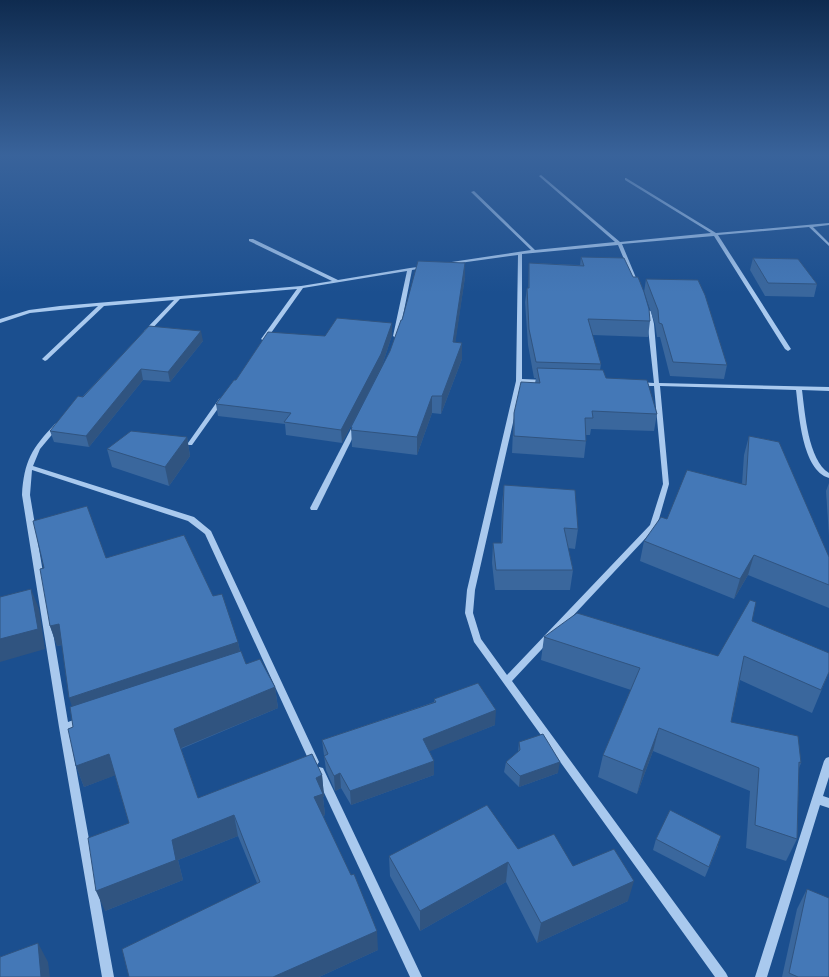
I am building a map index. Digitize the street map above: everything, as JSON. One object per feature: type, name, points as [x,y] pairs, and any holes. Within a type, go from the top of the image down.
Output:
[{"type":"street","points":[[483,202],[534,251]]},
{"type":"street","points":[[571,202],[619,243],[639,289]]},
{"type":"street","points":[[663,202],[715,234],[788,349]]},
{"type":"street","points":[[439,265],[534,251],[829,224]]},
{"type":"street","points":[[810,226],[829,245]]},
{"type":"street","points":[[251,240],[337,281]]},
{"type":"street","points":[[520,253],[519,381],[471,590],[469,613],[477,640],[722,977]]},
{"type":"street","points":[[0,321],[29,312],[301,287],[432,266]]},
{"type":"street","points":[[394,343],[410,269]]},
{"type":"street","points":[[261,343],[301,287]]},
{"type":"street","points":[[141,338],[179,298]]},
{"type":"street","points":[[46,359],[103,304]]},
{"type":"street","points":[[507,681],[653,526],[666,484],[652,324],[646,306]]},
{"type":"street","points":[[519,381],[550,382]]},
{"type":"street","points":[[634,384],[829,389]]},
{"type":"street","points":[[798,389],[811,455],[816,466],[825,475],[829,476]]},
{"type":"street","points":[[190,444],[226,394]]},
{"type":"street","points":[[65,418],[48,435],[32,456],[26,475],[26,495],[64,727],[108,977]]},
{"type":"street","points":[[314,508],[357,424]]},
{"type":"street","points":[[29,467],[191,519],[208,533],[262,660],[416,977]]},
{"type":"street","points":[[64,727],[94,717]]},
{"type":"street","points":[[761,977],[829,761]]},
{"type":"street","points":[[817,799],[829,803]]},
{"type":"building","points":[[581,257],[624,258],[633,277],[638,277],[649,309],[650,321],[588,319],[601,364],[536,362],[529,329],[527,288],[529,288],[529,263],[584,266]]},
{"type":"building","points":[[753,258],[798,259],[817,284],[768,283]]},
{"type":"building","points":[[418,261],[465,263],[453,342],[462,343],[442,396],[432,396],[417,437],[351,430],[351,427],[390,351],[402,320]]},
{"type":"building","points":[[646,279],[698,280],[705,295],[727,365],[673,362],[662,324],[659,323],[658,310]]},
{"type":"building","points":[[337,318],[392,323],[381,354],[341,430],[284,422],[291,413],[216,404],[234,380],[236,380],[268,332],[325,336]]},
{"type":"building","points":[[149,326],[201,331],[168,372],[141,369],[86,436],[50,431],[78,396],[83,397]]},
{"type":"building","points":[[537,368],[603,370],[606,378],[647,380],[657,414],[592,411],[593,418],[585,418],[586,441],[514,436],[514,413],[521,382],[540,383]]},
{"type":"building","points":[[131,431],[187,437],[165,467],[107,449]]},
{"type":"building","points":[[749,436],[779,442],[829,557],[829,585],[754,555],[740,579],[644,541],[661,517],[667,519],[687,470],[746,485]]},
{"type":"building","points":[[504,485],[575,490],[578,529],[564,528],[573,570],[496,570],[493,543],[502,543]]},
{"type":"building","points":[[87,506],[106,558],[184,535],[213,596],[222,594],[238,642],[69,698],[59,624],[50,626],[40,569],[44,568],[33,521]]},
{"type":"building","points":[[31,589],[38,629],[0,639],[0,597]]},
{"type":"building","points":[[750,600],[756,602],[752,621],[829,653],[829,672],[821,690],[744,656],[731,722],[798,736],[801,763],[799,762],[797,839],[755,825],[759,768],[659,728],[643,771],[603,755],[640,668],[544,637],[577,613],[718,656]]},
{"type":"building","points":[[241,651],[246,664],[260,659],[275,687],[174,729],[198,798],[312,754],[322,775],[316,778],[323,794],[314,797],[351,875],[354,874],[377,931],[273,977],[129,977],[122,949],[260,882],[234,815],[172,840],[176,860],[96,891],[88,838],[129,823],[109,754],[76,766],[68,729],[73,727],[70,707]]},
{"type":"building","points":[[478,683],[496,710],[423,739],[434,761],[350,791],[340,773],[334,776],[324,756],[328,754],[322,740],[436,702],[434,699]]},
{"type":"building","points":[[543,734],[560,762],[520,776],[506,762],[520,750],[519,742]]},
{"type":"building","points":[[487,805],[518,849],[554,834],[573,866],[614,849],[634,881],[541,923],[508,862],[420,911],[389,856]]},
{"type":"building","points":[[670,810],[721,836],[709,867],[656,839]]},
{"type":"building","points":[[807,889],[829,898],[829,977],[798,977],[789,973]]},
{"type":"building","points":[[38,943],[41,977],[0,977],[0,957]]}]
